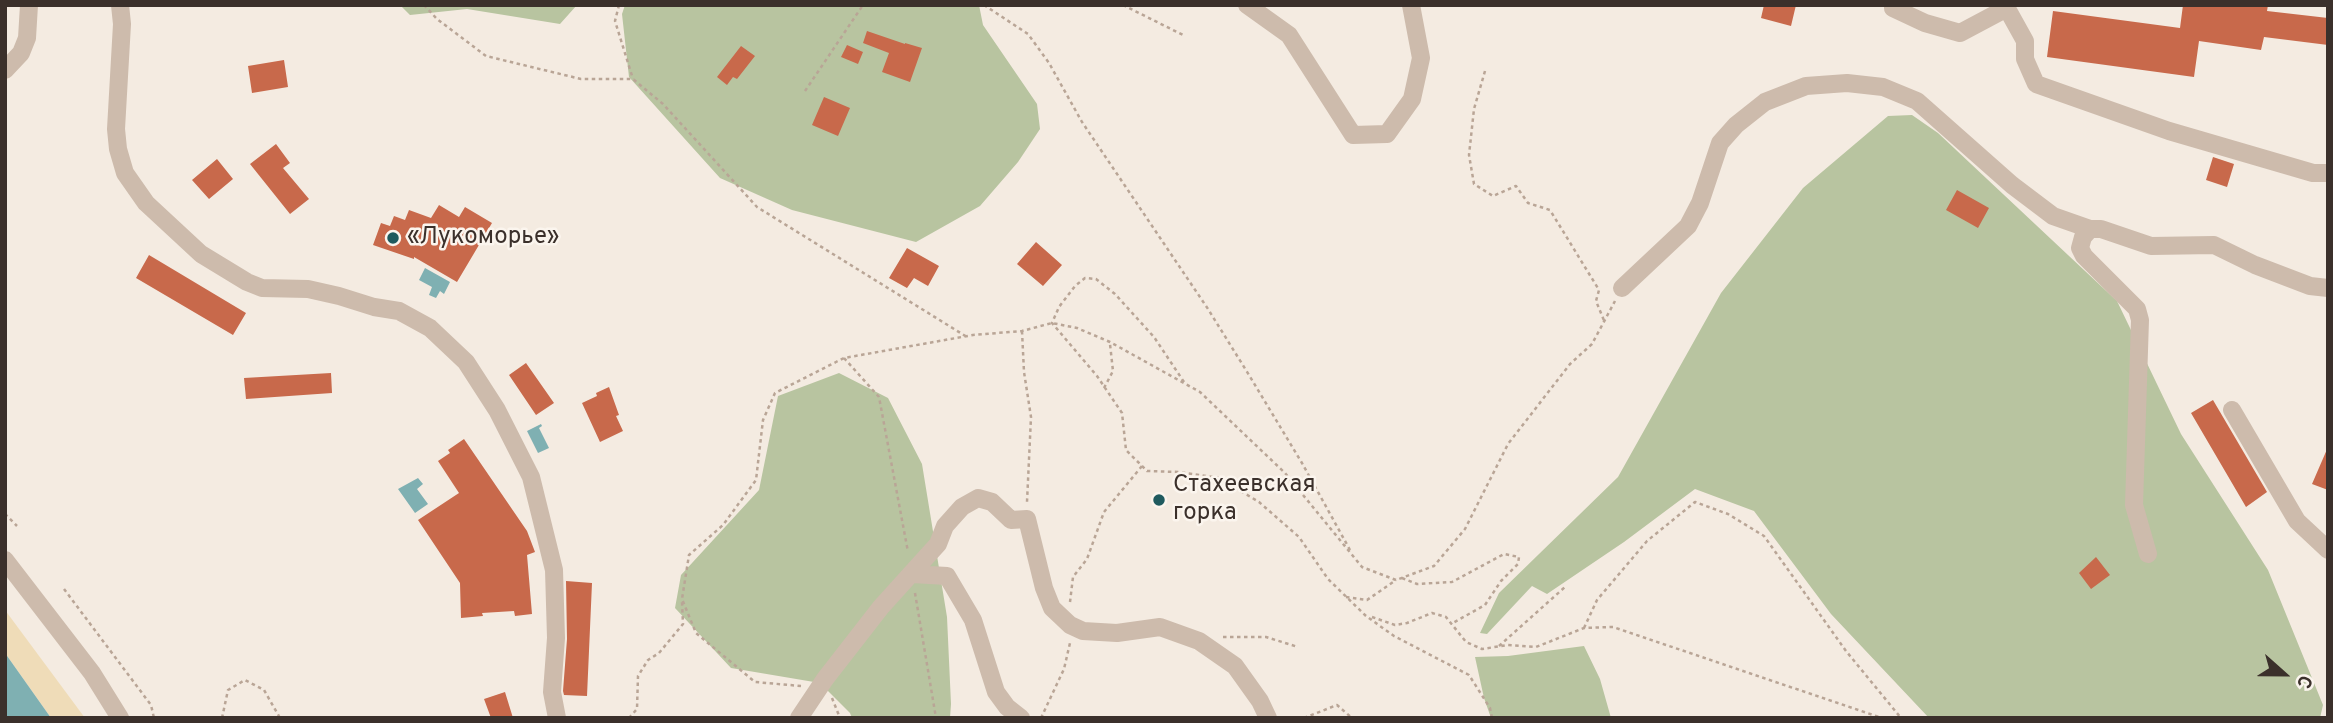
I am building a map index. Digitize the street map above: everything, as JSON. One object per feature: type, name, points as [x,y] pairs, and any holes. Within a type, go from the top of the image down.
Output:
[{"type":"street","points":[[5,70],[21,53],[27,38],[29,5]]},
{"type":"street","points":[[121,5],[116,129],[118,149],[125,173],[146,203],[201,254],[247,282],[262,288],[308,289],[399,311],[430,328],[466,362],[497,410],[531,477],[554,570],[556,638],[552,692],[557,718]]},
{"type":"street","points":[[1247,5],[1289,35],[1353,135],[1387,134],[1412,99],[1421,58],[1411,5]]},
{"type":"street","points":[[1893,5],[1893,8],[1925,23],[1960,33],[2006,6],[2025,41],[2025,59],[2036,84],[2169,131],[2313,173],[2328,173]]},
{"type":"street","points":[[1622,288],[1688,226],[1700,203],[1720,143],[1736,125],[1765,102],[1806,86],[1847,83],[1883,87],[1917,101],[2012,185],[2053,216],[2151,246],[2214,245],[2255,265],[2310,286],[2328,288]]},
{"type":"street","points":[[2090,229],[2083,237],[2080,248],[2084,256],[2137,309],[2140,320],[2134,505],[2148,554]]},
{"type":"street","points":[[2232,410],[2297,521],[2328,550]]},
{"type":"street","points":[[799,718],[825,679],[881,607],[938,544],[945,526],[962,508],[978,498],[992,502],[1011,520],[1027,519],[1044,588],[1052,608],[1066,621],[1083,631],[1117,633],[1160,626],[1199,641],[1235,666],[1260,701],[1268,718]]},
{"type":"street","points":[[5,560],[92,673],[120,718]]},
{"type":"street","points":[[912,574],[947,576],[973,620],[996,692],[1007,708],[1021,718]]},
{"type":"path","points":[[424,5],[437,19],[486,56],[581,79],[634,79]]},
{"type":"path","points":[[619,5],[615,21],[634,79],[663,104],[724,174],[757,207],[967,337]]},
{"type":"path","points":[[805,91],[863,5]]},
{"type":"path","points":[[984,5],[1028,34],[1049,63],[1082,122],[1208,309],[1249,375],[1355,559]]},
{"type":"path","points":[[1123,5],[1183,35]]},
{"type":"path","points":[[1485,71],[1474,109],[1469,155],[1474,184],[1493,196],[1516,186],[1528,203],[1550,210],[1600,290],[1596,301],[1605,323]]},
{"type":"path","points":[[1052,323],[1059,307],[1075,286],[1085,278],[1096,279],[1115,295],[1154,337],[1185,384]]},
{"type":"path","points":[[1346,597],[1367,600],[1396,580],[1434,566],[1465,529],[1508,444],[1570,364],[1592,344],[1622,288]]},
{"type":"path","points":[[629,718],[637,709],[638,677],[648,660],[659,653],[682,624],[682,599],[689,555],[723,525],[756,480],[763,419],[775,393],[844,358],[967,337],[1022,331],[1052,323],[1077,328],[1110,342],[1200,393],[1285,473],[1362,567],[1396,580]]},
{"type":"path","points":[[1052,323],[1122,413],[1126,450],[1146,471],[1179,472],[1219,478],[1259,502],[1299,537],[1328,579],[1366,615],[1394,636],[1469,675],[1490,708],[1492,718]]},
{"type":"path","points":[[1022,331],[1024,372],[1031,417],[1027,519]]},
{"type":"path","points":[[1104,388],[1113,372],[1110,342]]},
{"type":"path","points":[[844,358],[879,397],[936,718]]},
{"type":"path","points":[[1041,718],[1064,668],[1070,640],[1066,621],[1073,578],[1087,559],[1104,512],[1142,466]]},
{"type":"path","points":[[1584,628],[1597,600],[1647,541],[1695,502],[1728,514],[1764,536],[1846,651],[1901,718]]},
{"type":"path","points":[[5,514],[17,526]]},
{"type":"path","points":[[1402,578],[1418,584],[1452,582],[1504,554],[1519,557],[1518,564],[1501,581],[1485,606],[1451,624]]},
{"type":"path","points":[[1499,646],[1565,587]]},
{"type":"path","points":[[64,589],[151,705],[154,718]]},
{"type":"path","points":[[682,599],[696,633],[755,682],[805,686],[825,679]]},
{"type":"path","points":[[1366,615],[1395,625],[1432,613],[1446,617],[1466,642],[1482,649],[1499,646],[1536,647],[1584,628],[1613,627],[1882,718]]},
{"type":"path","points":[[1221,637],[1266,637],[1298,647]]},
{"type":"path","points":[[222,718],[228,690],[245,680],[264,690],[280,718]]},
{"type":"path","points":[[1304,718],[1337,705],[1352,718]]},
{"type":"green space","points":[[400,5],[577,5],[560,24],[467,9],[410,15]]},
{"type":"green space","points":[[625,5],[979,5],[983,25],[1037,104],[1040,129],[1018,162],[980,206],[916,242],[792,210],[720,178],[629,77],[622,14]]},
{"type":"green space","points":[[1912,115],[1938,133],[2117,301],[2181,434],[2268,570],[2323,705],[2320,718],[1929,718],[1831,614],[1754,511],[1695,489],[1624,542],[1547,594],[1532,586],[1487,634],[1480,633],[1499,593],[1618,477],[1721,293],[1803,188],[1888,116]]},
{"type":"green space","points":[[839,373],[888,398],[922,464],[947,617],[950,718],[852,718],[820,683],[731,668],[675,608],[681,575],[759,490],[778,396]]},
{"type":"green space","points":[[1584,646],[1600,679],[1611,718],[1491,718],[1475,657],[1508,656]]},
{"type":"sand","points":[[5,610],[85,718],[51,718],[5,653]]},
{"type":"water","points":[[425,268],[450,282],[444,294],[440,291],[436,298],[429,295],[432,287],[419,280]]},
{"type":"water","points":[[541,424],[539,428],[549,448],[538,453],[527,431]]},
{"type":"water","points":[[418,478],[423,484],[417,489],[428,504],[415,513],[398,489]]},
{"type":"water","points":[[5,653],[51,718],[5,718]]},
{"type":"building","points":[[1764,5],[1796,5],[1791,26],[1761,18]]},
{"type":"building","points":[[2183,5],[2268,5],[2267,11],[2328,18],[2328,45],[2264,37],[2261,50],[2199,41],[2194,77],[2047,57],[2053,11],[2180,28]]},
{"type":"building","points":[[867,31],[922,48],[910,82],[882,72],[889,53],[863,43]]},
{"type":"building","points":[[847,45],[863,52],[858,64],[841,57]]},
{"type":"building","points":[[741,46],[755,56],[737,79],[733,77],[727,85],[717,77]]},
{"type":"building","points":[[284,60],[288,87],[252,93],[248,66]]},
{"type":"building","points":[[824,97],[850,108],[838,136],[812,125]]},
{"type":"building","points":[[276,144],[290,163],[283,168],[309,199],[290,214],[250,164]]},
{"type":"building","points":[[2213,157],[2234,164],[2227,187],[2206,180]]},
{"type":"building","points":[[217,159],[233,179],[209,199],[192,180]]},
{"type":"building","points":[[1957,190],[1989,208],[1978,228],[1946,210]]},
{"type":"building","points":[[439,205],[459,217],[465,207],[492,223],[457,282],[414,257],[373,245],[381,223],[390,226],[394,216],[405,220],[409,210],[431,218]]},
{"type":"building","points":[[1036,242],[1062,265],[1043,286],[1017,264]]},
{"type":"building","points":[[907,248],[939,266],[928,286],[914,278],[907,288],[889,278]]},
{"type":"building","points":[[149,255],[246,313],[233,335],[136,278]]},
{"type":"building","points":[[526,363],[554,403],[536,415],[509,375]]},
{"type":"building","points":[[331,373],[332,393],[246,399],[244,378]]},
{"type":"building","points":[[609,387],[619,415],[616,416],[623,431],[600,442],[582,403]]},
{"type":"building","points":[[2213,400],[2267,492],[2246,507],[2191,413]]},
{"type":"building","points":[[464,439],[527,531],[535,552],[527,555],[532,614],[515,616],[514,611],[482,613],[483,616],[461,618],[460,583],[418,520],[459,493],[438,461]]},
{"type":"building","points":[[2328,447],[2328,490],[2312,484]]},
{"type":"building","points":[[2096,557],[2110,575],[2091,589],[2079,573]]},
{"type":"building","points":[[566,581],[592,583],[587,696],[564,695],[563,691],[567,639]]},
{"type":"building","points":[[505,692],[513,718],[491,718],[484,699]]},
{"type":"place","name":"«Лукоморье»","points":[[393,238]]},
{"type":"place","name":"Стахеевская горка","points":[[1159,500]]}]
